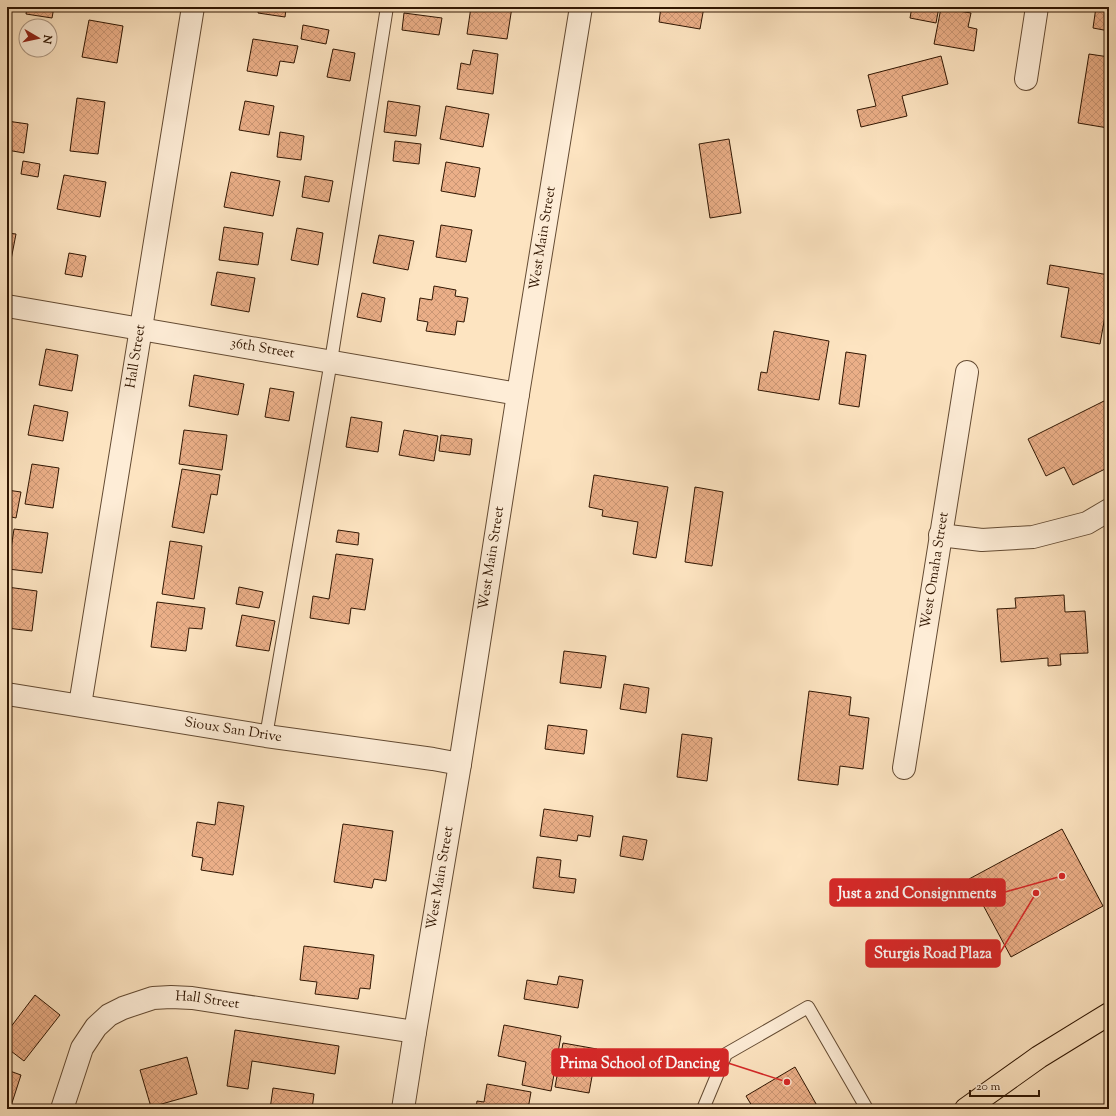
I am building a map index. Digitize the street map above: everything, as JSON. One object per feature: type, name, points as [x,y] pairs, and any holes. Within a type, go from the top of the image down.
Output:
[{"type":"main road","points":[[966,1109],[1039,1057],[1109,1014]]},
{"type":"street","name":"Hall Street","points":[[80,705],[193,7]]},
{"type":"street","name":"West Main Street","points":[[403,1109],[414,1032],[460,764],[581,7]]},
{"type":"street","points":[[1026,79],[1037,7]]},
{"type":"street","name":"36th Street","points":[[7,306],[518,394]]},
{"type":"street","name":"West Omaha Street","points":[[904,768],[967,372]]},
{"type":"street","points":[[940,535],[982,540],[1033,537],[1087,523],[1109,510]]},
{"type":"street","name":"Sioux San Drive","points":[[7,694],[266,736],[460,764]]},
{"type":"street","name":"Hall Street","points":[[62,1109],[82,1048],[96,1027],[109,1014],[153,998],[192,998],[414,1032]]},
{"type":"lane","points":[[266,736],[331,361],[387,7]]},
{"type":"lane","points":[[703,1109],[726,1054],[808,1006],[867,1109]]},
{"type":"building","points":[[27,7],[54,7],[52,18],[26,14]]},
{"type":"building","points":[[259,7],[300,7],[299,11],[286,9],[285,17],[258,13]]},
{"type":"building","points":[[471,7],[512,7],[507,39],[467,34]]},
{"type":"building","points":[[661,7],[704,7],[700,29],[659,22]]},
{"type":"building","points":[[912,7],[939,7],[936,23],[910,18]]},
{"type":"building","points":[[1096,7],[1109,7],[1109,31],[1093,28]]},
{"type":"building","points":[[941,8],[971,13],[968,27],[977,29],[974,51],[934,44]]},
{"type":"building","points":[[404,13],[442,18],[439,35],[402,30]]},
{"type":"building","points":[[89,20],[123,26],[117,63],[82,57]]},
{"type":"building","points":[[303,25],[329,30],[326,44],[301,39]]},
{"type":"building","points":[[253,39],[298,46],[294,63],[280,61],[277,76],[247,71]]},
{"type":"building","points":[[333,49],[355,53],[350,81],[327,77]]},
{"type":"building","points":[[473,50],[498,54],[493,94],[457,89],[461,63],[470,65]]},
{"type":"building","points":[[1089,54],[1109,57],[1108,128],[1078,123]]},
{"type":"building","points":[[941,56],[948,84],[902,96],[907,116],[861,127],[857,110],[876,106],[868,75]]},
{"type":"building","points":[[77,98],[105,102],[98,154],[70,151]]},
{"type":"building","points":[[245,101],[274,106],[269,135],[239,130]]},
{"type":"building","points":[[388,101],[420,106],[416,136],[384,132]]},
{"type":"building","points":[[446,106],[489,114],[483,147],[440,139]]},
{"type":"building","points":[[7,121],[28,124],[24,153],[7,150]]},
{"type":"building","points":[[280,132],[304,136],[301,160],[277,157]]},
{"type":"building","points":[[729,139],[741,213],[710,218],[699,144]]},
{"type":"building","points":[[395,141],[421,144],[419,164],[393,161]]},
{"type":"building","points":[[23,161],[40,164],[38,177],[21,174]]},
{"type":"building","points":[[446,162],[480,168],[475,197],[441,191]]},
{"type":"building","points":[[231,172],[280,181],[273,216],[224,207]]},
{"type":"building","points":[[64,175],[106,182],[100,217],[57,209]]},
{"type":"building","points":[[305,176],[333,181],[329,202],[302,197]]},
{"type":"building","points":[[441,225],[472,230],[466,262],[436,257]]},
{"type":"building","points":[[224,227],[263,233],[258,265],[219,260]]},
{"type":"building","points":[[297,228],[323,233],[318,265],[291,260]]},
{"type":"building","points":[[7,233],[16,234],[10,265],[7,264]]},
{"type":"building","points":[[379,235],[414,241],[408,270],[373,263]]},
{"type":"building","points":[[69,253],[86,256],[82,277],[65,274]]},
{"type":"building","points":[[1050,265],[1109,275],[1109,294],[1100,344],[1061,337],[1069,288],[1047,284]]},
{"type":"building","points":[[217,272],[255,278],[249,312],[211,305]]},
{"type":"building","points":[[434,286],[456,290],[455,296],[468,298],[464,322],[457,321],[455,335],[426,331],[428,322],[417,320],[420,298],[432,300]]},
{"type":"building","points":[[362,293],[385,298],[381,322],[357,317]]},
{"type":"building","points":[[774,331],[829,341],[819,400],[758,390],[761,372],[767,373]]},
{"type":"building","points":[[46,349],[78,355],[72,391],[39,385]]},
{"type":"building","points":[[846,352],[866,355],[859,407],[839,404]]},
{"type":"building","points":[[194,375],[244,384],[238,415],[189,406]]},
{"type":"building","points":[[270,388],[294,392],[289,421],[265,417]]},
{"type":"building","points":[[1108,399],[1109,467],[1073,485],[1064,467],[1046,476],[1028,439]]},
{"type":"building","points":[[34,405],[68,412],[63,441],[28,435]]},
{"type":"building","points":[[351,417],[382,422],[378,452],[346,447]]},
{"type":"building","points":[[184,430],[227,435],[222,470],[179,464]]},
{"type":"building","points":[[404,430],[438,436],[434,461],[399,455]]},
{"type":"building","points":[[441,435],[472,439],[470,455],[439,451]]},
{"type":"building","points":[[32,464],[59,468],[53,508],[25,504]]},
{"type":"building","points":[[182,469],[220,475],[217,495],[211,494],[204,533],[172,527]]},
{"type":"building","points":[[594,475],[668,487],[656,558],[633,554],[638,522],[602,516],[603,510],[589,507]]},
{"type":"building","points":[[695,487],[723,492],[712,566],[685,562]]},
{"type":"building","points":[[7,490],[21,492],[16,518],[7,516]]},
{"type":"building","points":[[14,529],[48,533],[42,573],[8,569]]},
{"type":"building","points":[[338,530],[359,533],[358,545],[336,542]]},
{"type":"building","points":[[170,541],[202,546],[194,599],[162,594]]},
{"type":"building","points":[[336,554],[373,559],[365,610],[351,608],[349,624],[310,618],[313,596],[329,599]]},
{"type":"building","points":[[7,587],[37,591],[32,631],[7,628]]},
{"type":"building","points":[[239,587],[263,592],[259,608],[236,604]]},
{"type":"building","points":[[1064,595],[1065,612],[1085,611],[1088,653],[1060,654],[1061,665],[1048,666],[1048,658],[1001,662],[997,609],[1016,608],[1015,598]]},
{"type":"building","points":[[157,602],[205,608],[202,629],[189,628],[186,651],[151,647]]},
{"type":"building","points":[[242,615],[275,621],[269,651],[236,646]]},
{"type":"building","points":[[564,651],[606,656],[601,688],[560,683]]},
{"type":"building","points":[[624,684],[649,688],[646,713],[620,709]]},
{"type":"building","points":[[809,691],[851,697],[849,715],[869,718],[863,769],[840,766],[838,785],[798,780]]},
{"type":"building","points":[[548,725],[587,730],[584,754],[545,749]]},
{"type":"building","points":[[682,734],[712,738],[707,781],[677,777]]},
{"type":"building","points":[[218,802],[244,806],[233,875],[201,870],[203,858],[192,856],[197,822],[215,825]]},
{"type":"building","points":[[544,809],[593,816],[590,837],[578,835],[577,841],[540,836]]},
{"type":"building","points":[[343,824],[393,831],[386,881],[374,879],[372,888],[334,882]]},
{"type":"building","points":[[1062,829],[1103,906],[1011,957],[969,879]]},
{"type":"building","points":[[623,836],[647,840],[643,860],[620,856]]},
{"type":"building","points":[[537,857],[561,860],[559,877],[576,879],[574,893],[533,888]]},
{"type":"building","points":[[304,946],[374,955],[370,989],[360,988],[358,999],[315,994],[317,982],[300,980]]},
{"type":"building","points":[[559,976],[583,980],[578,1008],[524,999],[527,980],[557,985]]},
{"type":"building","points":[[35,995],[60,1015],[24,1061],[7,1048],[7,1032]]},
{"type":"building","points":[[504,1025],[561,1036],[551,1091],[522,1085],[526,1062],[498,1056]]},
{"type":"building","points":[[235,1030],[339,1046],[335,1074],[252,1061],[248,1089],[227,1086]]},
{"type":"building","points":[[563,1043],[597,1049],[589,1093],[555,1087]]},
{"type":"building","points":[[187,1057],[197,1094],[151,1107],[140,1070]]},
{"type":"building","points":[[795,1067],[819,1109],[747,1109],[752,1106],[746,1096]]},
{"type":"building","points":[[7,1070],[21,1075],[10,1109],[7,1109]]},
{"type":"building","points":[[487,1084],[531,1092],[528,1109],[476,1109],[477,1101],[484,1102]]},
{"type":"building","points":[[273,1088],[314,1094],[312,1109],[270,1109]]},
{"type":"place","name":"Just a 2nd Consignments","points":[[1062,876]]},
{"type":"place","name":"Sturgis Road Plaza","points":[[1036,893]]},
{"type":"place","name":"Prima School of Dancing","points":[[787,1082]]}]
